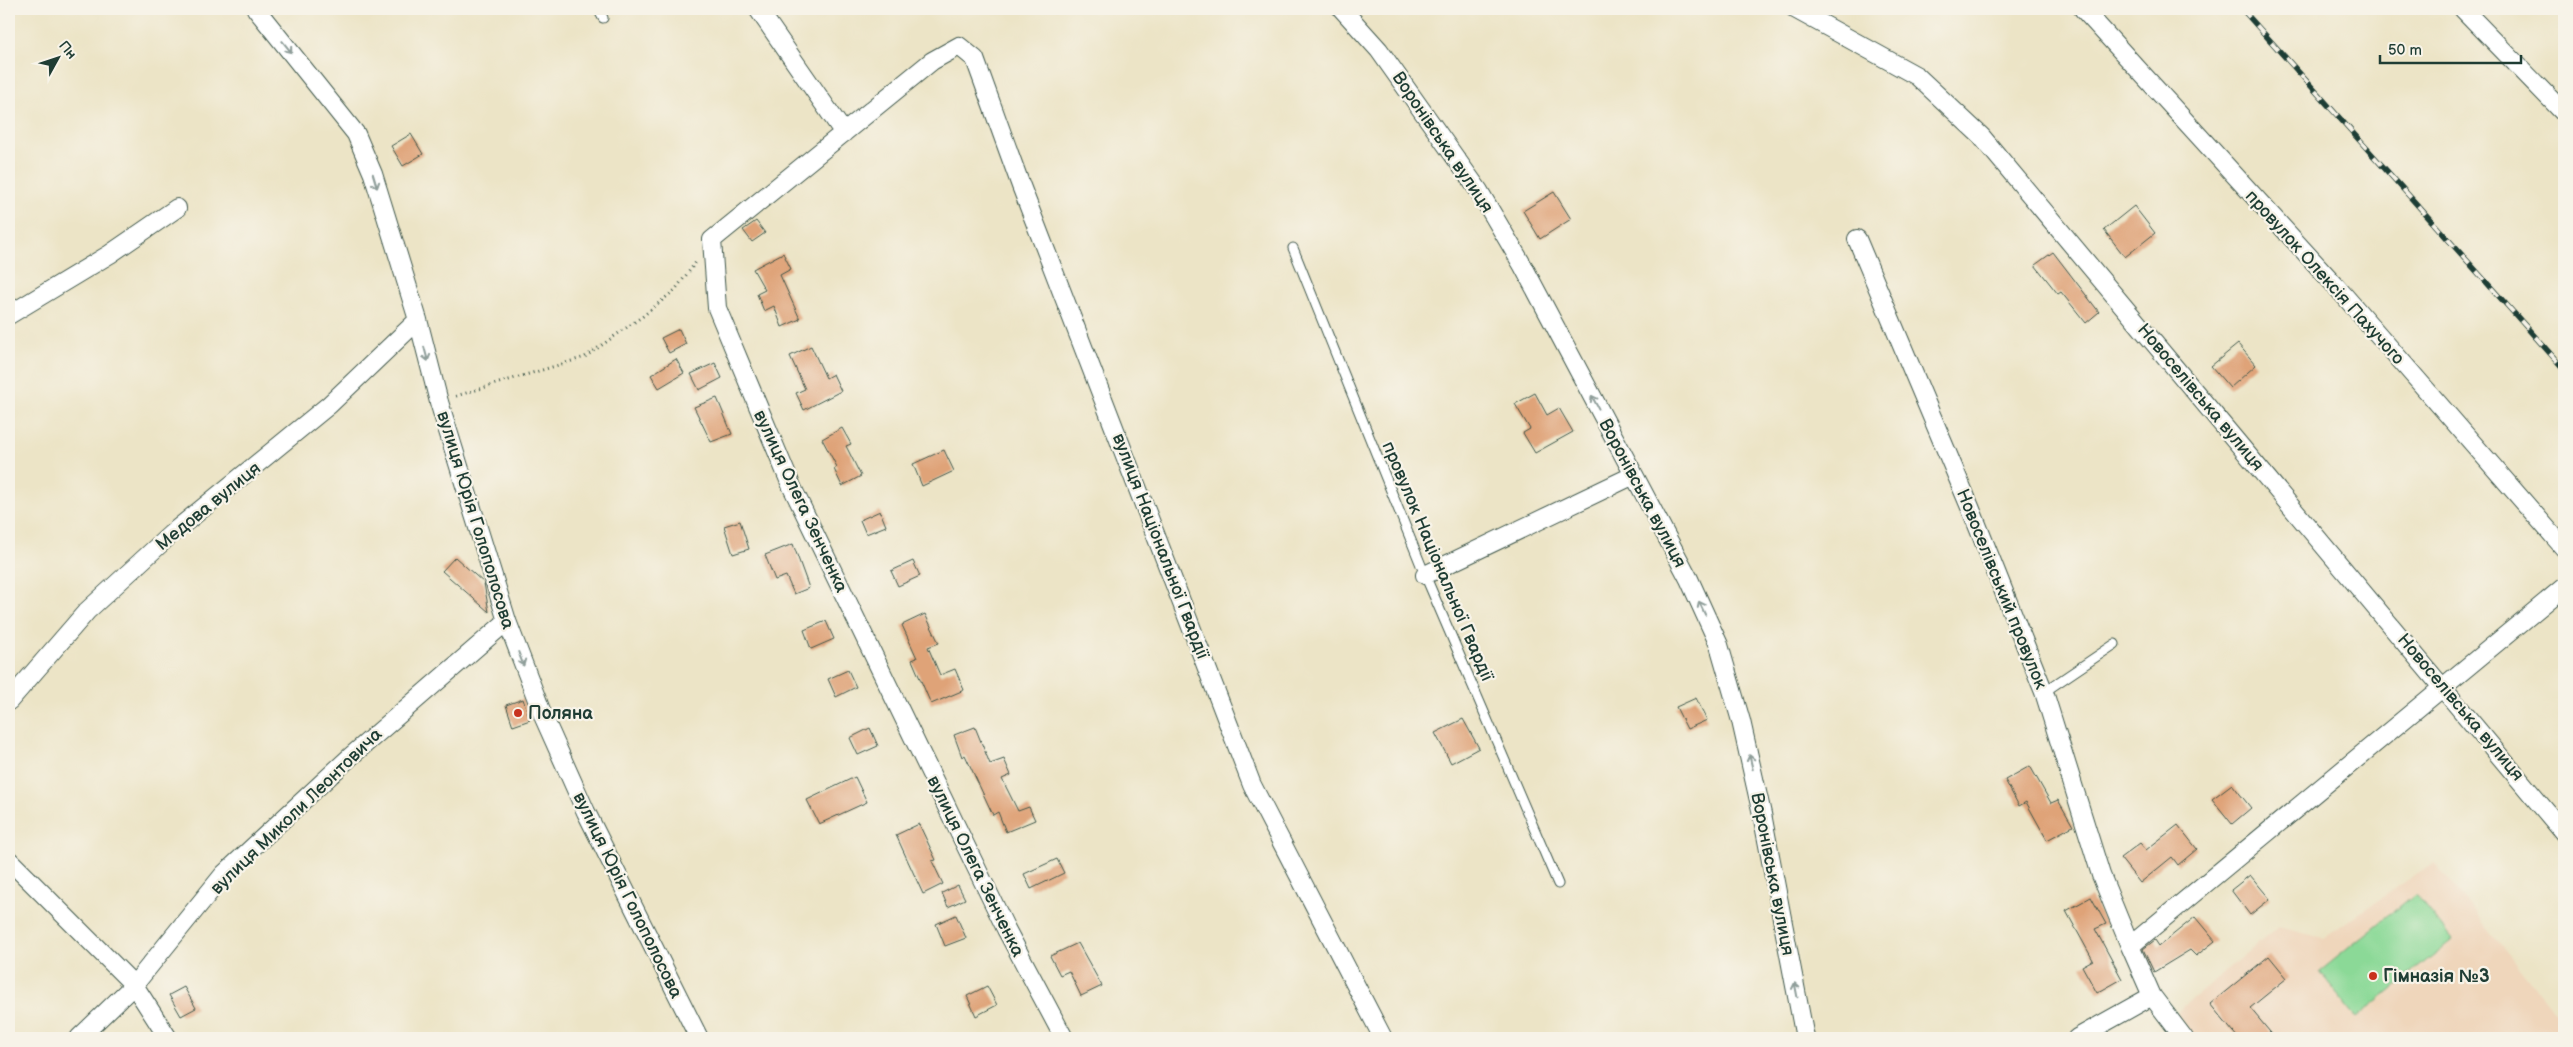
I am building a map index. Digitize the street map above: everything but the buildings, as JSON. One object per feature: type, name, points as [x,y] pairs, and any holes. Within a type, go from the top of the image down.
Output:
[{"type":"street","name":"вулиця Юрія Голополосова","points":[[256,9],[356,134],[373,174],[418,320],[439,402],[507,621],[544,718],[586,812],[699,1038]]},
{"type":"street","points":[[712,240],[844,133],[758,9]]},
{"type":"street","name":"Воронівська вулиця","points":[[1342,9],[1379,50],[1479,191],[1523,266],[1689,579],[1719,645],[1741,721],[1762,814],[1805,1038]]},
{"type":"street","name":"Новоселівська вулиця","points":[[1796,9],[1917,76],[1981,136],[2444,687],[2564,833]]},
{"type":"street","name":"провулок Олексія Пахучого","points":[[2083,9],[2335,285],[2564,548]]},
{"type":"street","points":[[2463,9],[2564,114]]},
{"type":"street","name":"вулиця Національної Гвардії","points":[[844,133],[932,61],[959,46],[975,60],[1252,785],[1383,1038]]},
{"type":"street","points":[[9,315],[110,254],[177,208]]},
{"type":"street","name":"Новоселівський провулок","points":[[1857,239],[1970,507],[2044,692],[2101,875],[2130,946],[2152,996],[2184,1038]]},
{"type":"street","name":"вулиця Олега Зенченка","points":[[712,240],[717,308],[791,485],[1006,928],[1064,1038]]},
{"type":"street","name":"Медова вулиця","points":[[9,701],[87,611],[171,534],[329,405],[418,320]]},
{"type":"street","points":[[1425,575],[1634,475]]},
{"type":"street","points":[[2130,946],[2564,587]]},
{"type":"street","name":"вулиця Миколи Леонтовича","points":[[79,1038],[134,985],[224,874],[350,757],[507,621]]},
{"type":"street","points":[[9,860],[134,985],[168,1038]]},
{"type":"street","points":[[2077,1038],[2152,996]]},
{"type":"lane","points":[[598,9],[603,18]]},
{"type":"lane","name":"провулок Національної Гвардії","points":[[1293,248],[1425,575],[1558,884]]},
{"type":"lane","points":[[2044,692],[2116,644]]},
{"type":"path","points":[[439,402],[585,357],[643,316],[674,290],[712,240]]},
{"type":"shaded area","name":"Гімназія №3","points":[[2434,862],[2564,1023],[2564,1038],[2195,1038],[2176,1013],[2278,927],[2323,938]]},
{"type":"green space","points":[[2415,894],[2452,940],[2356,1018],[2319,972]]},
{"type":"railway","points":[[2242,9],[2564,369]]},
{"type":"place","name":"Поляна","points":[[518,713]]},
{"type":"place","name":"Гімназія №3","points":[[2373,976]]}]
